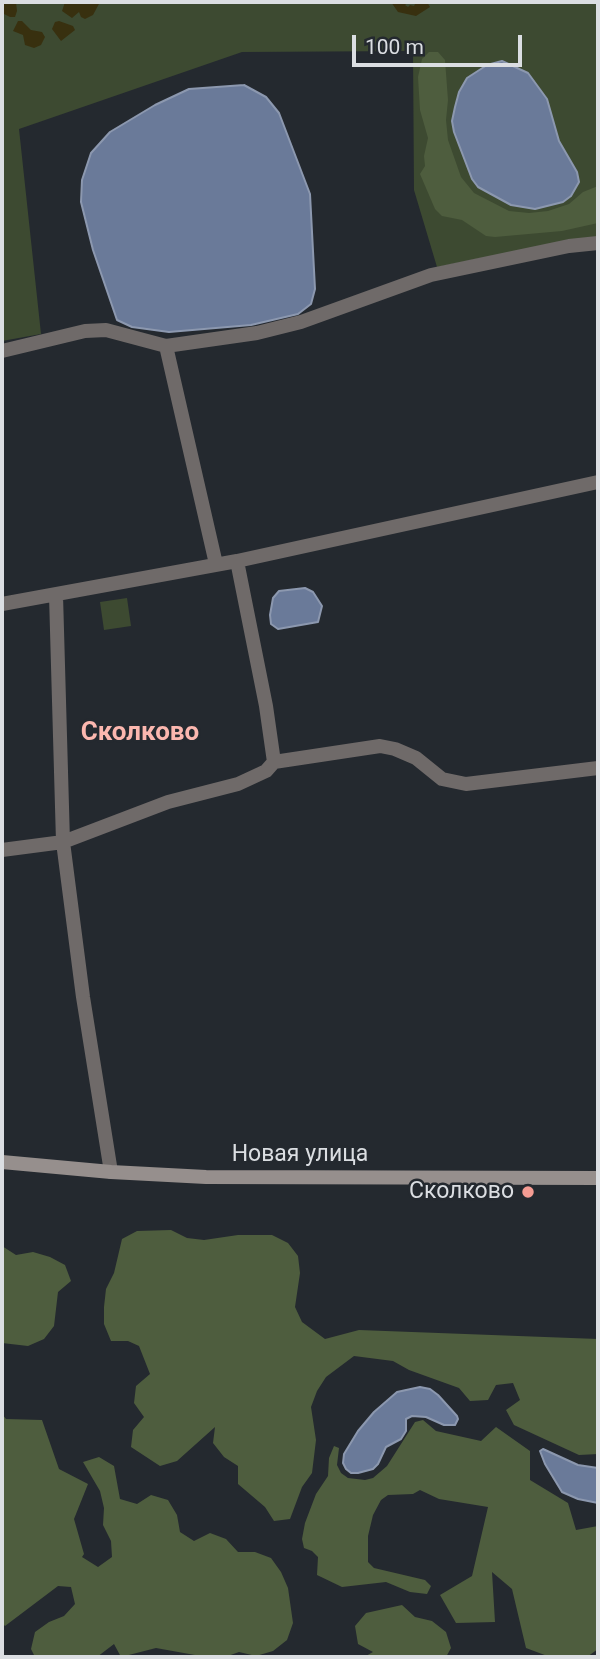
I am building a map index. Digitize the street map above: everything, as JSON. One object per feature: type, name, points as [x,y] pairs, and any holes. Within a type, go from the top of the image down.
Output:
[{"type":"street","points":[[2,351],[85,331],[106,330],[166,346],[257,333],[301,322],[431,275],[569,246],[598,243]]},
{"type":"street","points":[[166,346],[216,564]]},
{"type":"street","points":[[2,604],[237,561],[598,482]]},
{"type":"street","points":[[237,561],[266,706],[274,762]]},
{"type":"street","points":[[56,595],[63,842],[83,997],[111,1172]]},
{"type":"street","points":[[2,850],[63,842],[168,802],[238,784],[266,771],[274,762],[380,746],[396,749],[416,758],[442,779],[466,784],[598,768]]},
{"type":"street","name":"Новая улица","points":[[2,1162],[206,1177],[598,1178]]},
{"type":"green space","points":[[2,2],[598,2],[598,238],[577,239],[437,267],[414,190],[413,51],[242,52],[19,129],[41,334],[2,341]]},
{"type":"green space","points":[[429,52],[438,52],[445,60],[448,140],[461,177],[474,193],[509,211],[529,213],[548,211],[569,204],[583,192],[598,186],[598,223],[562,231],[495,237],[486,236],[462,220],[442,216],[435,209],[420,174],[425,166],[428,138],[420,110],[418,77],[422,59]]},
{"type":"green space","points":[[127,598],[131,626],[104,630],[100,602]]},
{"type":"green space","points":[[171,1230],[187,1238],[204,1240],[238,1235],[272,1235],[288,1243],[298,1256],[300,1273],[295,1307],[302,1322],[325,1339],[359,1330],[598,1339],[598,1454],[579,1455],[514,1425],[506,1410],[520,1400],[513,1383],[496,1385],[488,1400],[470,1401],[459,1388],[409,1370],[393,1361],[354,1356],[326,1377],[317,1391],[311,1407],[316,1440],[312,1473],[302,1487],[290,1519],[274,1521],[265,1507],[238,1484],[238,1466],[224,1457],[213,1443],[215,1427],[177,1461],[160,1466],[131,1447],[133,1430],[144,1417],[134,1403],[136,1386],[150,1374],[139,1346],[128,1341],[111,1341],[104,1324],[104,1307],[106,1289],[114,1273],[122,1239],[137,1231]]},
{"type":"green space","points":[[2,1246],[16,1255],[33,1252],[50,1257],[65,1265],[71,1281],[58,1292],[54,1326],[44,1339],[28,1346],[2,1343]]},
{"type":"green space","points":[[2,1414],[6,1419],[42,1420],[59,1469],[88,1484],[74,1519],[84,1554],[82,1557],[98,1567],[112,1557],[111,1541],[103,1525],[104,1508],[100,1491],[83,1462],[99,1457],[114,1466],[120,1499],[137,1504],[151,1495],[168,1500],[177,1515],[180,1532],[194,1541],[210,1533],[226,1539],[238,1552],[255,1552],[271,1558],[288,1588],[293,1623],[287,1640],[273,1651],[256,1656],[239,1652],[225,1657],[206,1657],[156,1648],[121,1657],[114,1644],[97,1657],[35,1657],[31,1649],[35,1632],[64,1616],[75,1604],[71,1587],[58,1586],[5,1626],[2,1623]]},
{"type":"green space","points":[[423,1420],[436,1431],[481,1441],[496,1427],[530,1451],[530,1480],[568,1503],[576,1530],[598,1526],[598,1649],[587,1657],[550,1657],[526,1648],[512,1589],[492,1572],[495,1622],[456,1623],[440,1595],[472,1576],[488,1507],[439,1499],[420,1490],[413,1494],[388,1495],[381,1500],[373,1515],[368,1536],[368,1562],[374,1568],[425,1580],[431,1586],[427,1594],[410,1592],[386,1582],[342,1587],[317,1575],[318,1557],[304,1548],[302,1539],[316,1494],[328,1476],[329,1458],[334,1446],[339,1448],[337,1465],[341,1473],[348,1478],[373,1478],[387,1466],[415,1422]]},
{"type":"green space","points":[[402,1605],[415,1617],[432,1621],[446,1632],[451,1648],[446,1657],[364,1657],[373,1652],[358,1644],[355,1626],[366,1613]]},
{"type":"sand","points":[[2,2],[16,2],[15,17],[2,13]]},
{"type":"sand","points":[[65,2],[100,2],[93,15],[85,19],[79,12],[72,18],[62,11]]},
{"type":"sand","points":[[391,2],[409,2],[405,5],[408,7],[414,6],[416,2],[427,2],[430,7],[416,16],[398,12]]},
{"type":"sand","points":[[18,21],[22,21],[31,30],[42,32],[45,37],[41,45],[34,48],[25,45],[23,35],[13,31]]},
{"type":"sand","points":[[55,22],[73,26],[75,30],[61,41],[52,29]]},
{"type":"water","points":[[502,61],[528,73],[547,99],[559,141],[577,172],[579,182],[571,196],[563,202],[535,209],[511,205],[478,187],[472,179],[454,132],[452,121],[455,107],[467,78],[487,65]]},
{"type":"water","points":[[244,85],[266,97],[279,113],[310,194],[315,289],[311,304],[298,314],[251,325],[169,332],[132,327],[117,320],[93,250],[81,202],[82,180],[91,153],[110,132],[155,105],[189,89]]},
{"type":"water","points":[[305,588],[313,592],[322,606],[318,622],[278,629],[271,624],[273,598],[279,591]]},
{"type":"water","points":[[420,1387],[430,1389],[438,1395],[457,1416],[455,1425],[444,1425],[426,1417],[412,1416],[406,1419],[406,1431],[401,1439],[386,1447],[373,1469],[351,1473],[346,1469],[343,1463],[344,1454],[374,1412],[397,1392]]},
{"type":"water","points":[[543,1449],[578,1465],[598,1468],[598,1503],[562,1492],[545,1464],[540,1451]]},
{"type":"place","name":"Сколково","points":[[528,1192]]},
{"type":"district","name":"Сколково","points":[[140,733]]}]
